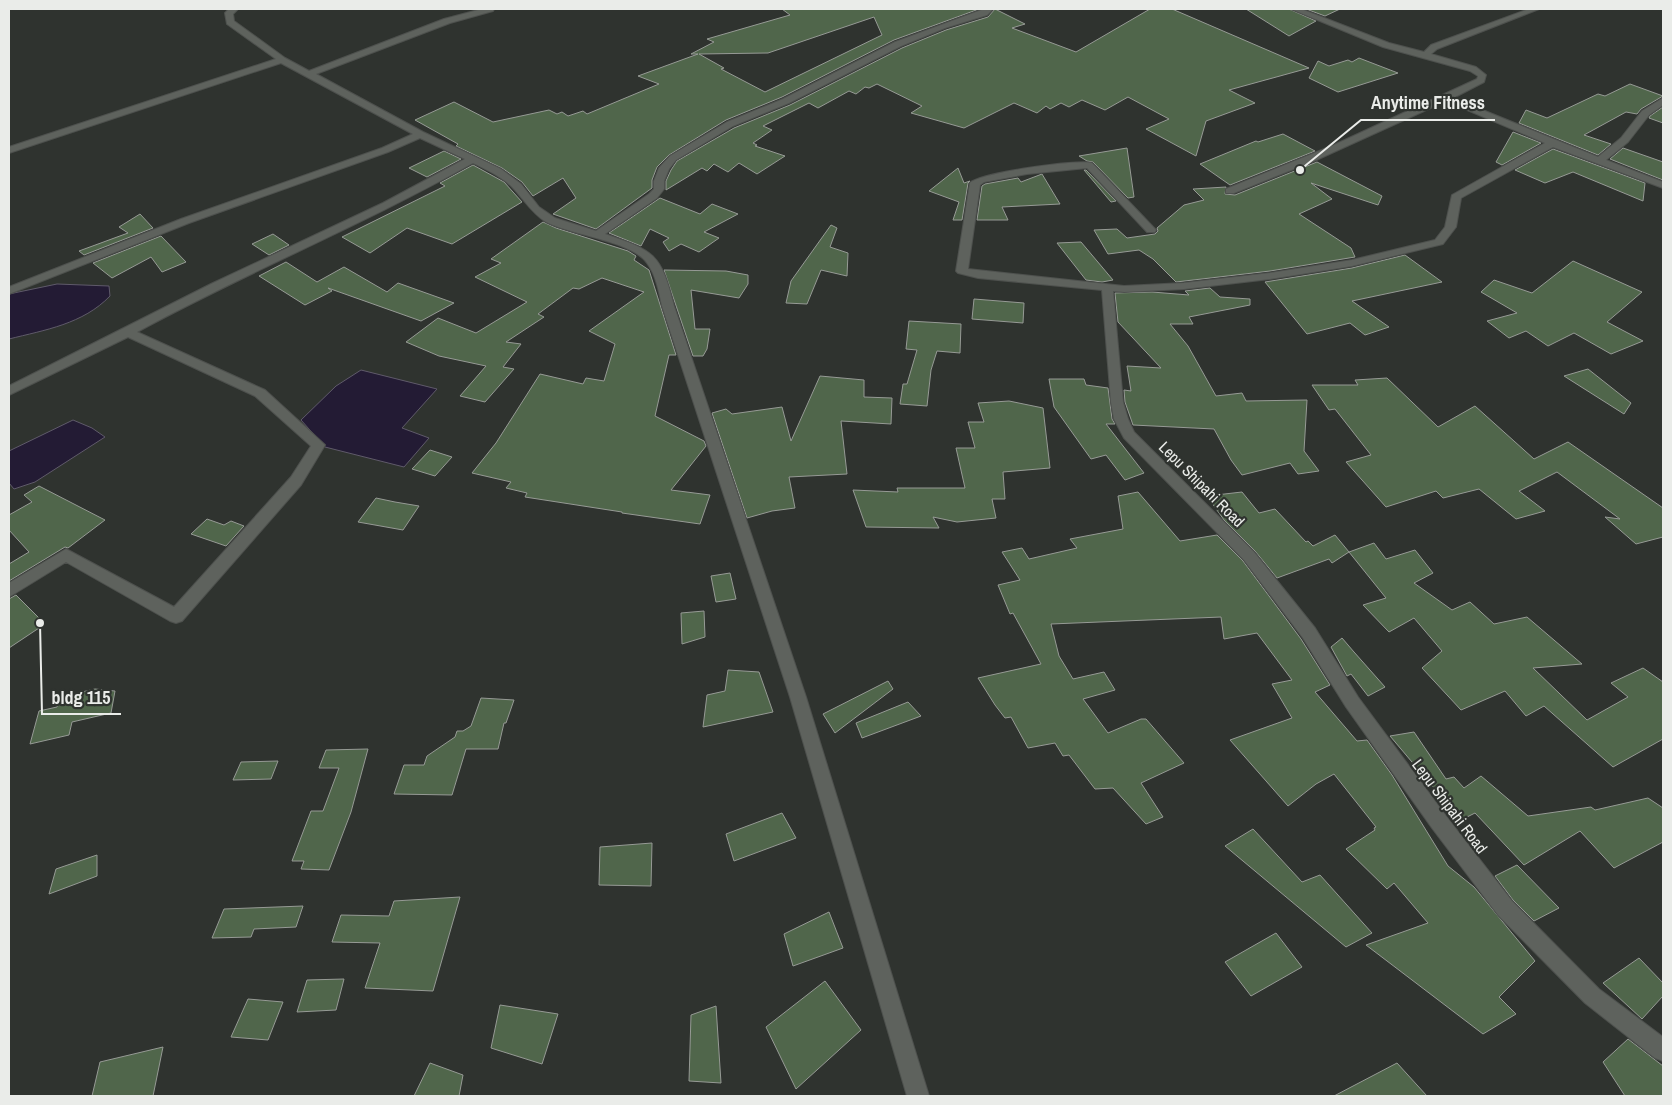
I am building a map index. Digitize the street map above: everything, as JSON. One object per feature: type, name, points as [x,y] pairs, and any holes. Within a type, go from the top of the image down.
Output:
[{"type":"street","points":[[234,9],[229,12],[230,22],[282,60],[420,134],[471,160],[497,170],[516,186],[535,209],[551,220],[627,244],[647,255],[654,264],[662,282],[668,306],[798,696],[918,1096]]},
{"type":"street","points":[[308,74],[447,21],[490,9]]},
{"type":"street","points":[[597,235],[653,196],[659,189],[659,181],[664,168],[673,158],[730,124],[786,101],[898,44],[942,26],[984,13],[989,9]]},
{"type":"street","points":[[1230,191],[1446,98],[1481,80],[1482,75],[1473,70],[1386,45],[1295,9]]},
{"type":"street","points":[[1426,55],[1434,47],[1535,9]]},
{"type":"street","points":[[9,150],[282,60]]},
{"type":"street","points":[[1446,98],[1552,143],[1663,185]]},
{"type":"street","points":[[1599,161],[1626,138],[1646,110],[1663,101]]},
{"type":"street","points":[[9,291],[184,221],[385,150],[420,134]]},
{"type":"street","points":[[1151,230],[1089,165],[1027,171],[981,180],[976,183],[962,270],[978,275],[1124,289],[1184,286],[1270,276],[1352,263],[1439,242],[1450,230],[1456,197],[1552,143]]},
{"type":"street","points":[[9,391],[224,282],[388,206],[471,160]]},
{"type":"street","name":"Lepu Shipahi Road","points":[[1107,288],[1117,402],[1121,419],[1129,435],[1250,556],[1309,633],[1352,702],[1439,822],[1505,908],[1592,996],[1663,1050]]},
{"type":"street","points":[[9,591],[66,555],[176,616],[296,481],[318,445],[260,393],[156,344],[133,336],[130,331]]},
{"type":"shaded area","points":[[57,284],[109,286],[110,296],[99,306],[76,320],[50,329],[9,339],[9,294]]},
{"type":"shaded area","points":[[361,370],[437,389],[402,428],[429,438],[404,467],[325,447],[301,420],[336,386]]},
{"type":"shaded area","points":[[73,420],[92,428],[105,437],[35,482],[14,489],[9,483],[9,451]]},
{"type":"building","points":[[782,9],[979,9],[894,40],[782,97],[726,120],[669,155],[657,167],[652,180],[652,188],[596,229],[553,214],[576,198],[563,178],[533,196],[522,182],[502,168],[456,146],[458,144],[415,120],[454,102],[493,122],[549,110],[557,114],[562,112],[568,116],[583,111],[587,114],[659,84],[638,76],[698,54],[691,54],[714,42],[707,39],[790,15]],"holes":[[[874,17],[882,35],[765,92],[721,69],[724,68],[699,54],[768,53]]]},
{"type":"building","points":[[995,9],[1025,24],[1012,28],[1076,52],[1150,9],[1172,9],[1309,68],[1229,90],[1255,103],[1206,121],[1196,156],[1146,129],[1169,119],[1128,97],[1105,110],[1082,100],[1069,107],[1061,103],[1050,109],[1046,106],[1037,113],[1014,103],[964,128],[911,113],[922,106],[877,84],[869,88],[865,87],[856,94],[849,91],[818,108],[809,103],[763,126],[772,130],[753,143],[757,145],[755,146],[785,156],[757,174],[739,163],[728,172],[714,164],[707,171],[702,168],[666,190],[666,181],[677,161],[734,128],[790,105],[902,48],[946,30],[988,17]]},
{"type":"building","points":[[1246,9],[1289,9],[1316,21],[1289,36]]},
{"type":"building","points":[[1306,9],[1340,9],[1325,16]]},
{"type":"building","points":[[1359,58],[1398,73],[1338,92],[1309,78],[1318,61],[1329,66],[1348,60],[1352,62]]},
{"type":"building","points":[[1630,84],[1663,96],[1641,109],[1637,114],[1626,112],[1584,135],[1611,144],[1598,155],[1519,123],[1526,110],[1547,118],[1598,94],[1605,96]]},
{"type":"building","points":[[1663,107],[1663,123],[1649,118],[1650,116]]},
{"type":"building","points":[[1513,132],[1541,143],[1502,165],[1496,162]]},
{"type":"building","points":[[1283,134],[1315,151],[1230,185],[1200,164],[1256,141]]},
{"type":"building","points":[[1127,148],[1134,197],[1128,198],[1093,162],[1079,156]]},
{"type":"building","points":[[1623,148],[1663,162],[1663,180],[1610,159]]},
{"type":"building","points":[[1553,149],[1645,183],[1643,201],[1573,172],[1545,183],[1515,170]]},
{"type":"building","points":[[444,151],[461,159],[427,177],[409,168]]},
{"type":"building","points":[[1317,162],[1382,196],[1378,205],[1311,183],[1332,199],[1299,214],[1351,248],[1355,257],[1270,271],[1176,282],[1153,259],[1139,250],[1108,254],[1094,230],[1117,229],[1127,238],[1155,234],[1158,231],[1157,228],[1184,205],[1204,200],[1193,189],[1226,187],[1225,194],[1235,195]]},
{"type":"building","points":[[473,165],[504,182],[522,202],[452,244],[407,228],[370,253],[342,237],[445,186],[440,183]]},
{"type":"building","points":[[958,168],[964,183],[970,181],[968,183],[962,220],[953,220],[959,202],[929,191]]},
{"type":"building","points":[[1084,170],[1086,170],[1116,201],[1111,202]]},
{"type":"building","points":[[1042,174],[1060,204],[1002,207],[1008,220],[977,220],[982,186],[1018,178],[1021,182]]},
{"type":"building","points":[[660,198],[700,214],[712,204],[738,214],[704,232],[719,238],[699,252],[681,244],[669,251],[663,242],[669,238],[650,229],[641,246],[609,233]]},
{"type":"building","points":[[140,214],[153,228],[84,255],[79,251],[128,233],[119,227]]},
{"type":"building","points":[[543,222],[628,251],[636,256],[634,260],[649,270],[676,355],[669,355],[655,416],[704,441],[706,446],[671,490],[710,495],[700,524],[525,497],[527,493],[506,488],[511,482],[472,473],[496,443],[540,374],[583,384],[586,378],[604,381],[615,344],[589,331],[644,292],[602,278],[579,289],[573,288],[538,314],[544,317],[506,342],[521,344],[503,367],[514,369],[485,402],[460,396],[486,366],[439,356],[406,342],[438,318],[476,333],[527,302],[475,277],[501,263],[491,259]]},
{"type":"building","points":[[831,225],[837,228],[830,247],[848,253],[847,276],[821,270],[807,304],[786,303],[791,281]]},
{"type":"building","points":[[273,234],[289,245],[269,255],[252,244]]},
{"type":"building","points":[[161,236],[186,262],[162,272],[151,257],[112,278],[93,263]]},
{"type":"building","points":[[1081,242],[1113,280],[1102,282],[1086,280],[1057,243]]},
{"type":"building","points":[[1405,255],[1442,282],[1352,301],[1389,327],[1365,335],[1350,323],[1307,334],[1265,282],[1352,268]]},
{"type":"building","points":[[1573,261],[1642,292],[1607,322],[1643,341],[1611,354],[1574,333],[1548,346],[1526,331],[1509,338],[1487,321],[1517,313],[1481,292],[1494,280],[1532,293]]},
{"type":"building","points":[[286,262],[317,282],[344,267],[387,292],[398,283],[454,303],[421,321],[328,288],[332,291],[305,305],[259,276]]},
{"type":"building","points":[[664,270],[726,271],[748,275],[748,284],[739,298],[691,290],[695,329],[710,329],[707,349],[703,356],[693,356]]},
{"type":"building","points":[[1210,288],[1220,297],[1250,299],[1250,305],[1189,317],[1193,324],[1170,324],[1188,346],[1216,396],[1242,393],[1246,401],[1307,400],[1304,451],[1319,471],[1298,474],[1290,463],[1242,475],[1231,460],[1214,429],[1133,425],[1125,402],[1124,390],[1131,391],[1127,366],[1161,368],[1118,322],[1115,293],[1152,292],[1189,295],[1185,291]]},
{"type":"building","points":[[974,299],[1024,303],[1023,323],[972,319]]},
{"type":"building","points":[[909,321],[961,324],[960,353],[937,351],[931,370],[927,406],[900,404],[903,384],[907,384],[917,350],[906,349]]},
{"type":"building","points":[[1588,369],[1631,403],[1624,414],[1564,376]]},
{"type":"building","points":[[820,376],[864,380],[864,397],[892,398],[891,424],[841,421],[847,474],[789,477],[795,508],[772,511],[747,518],[712,413],[726,409],[732,414],[782,407],[791,441]]},
{"type":"building","points":[[1387,378],[1438,427],[1475,406],[1534,459],[1568,442],[1663,508],[1663,537],[1636,544],[1605,517],[1620,519],[1557,472],[1519,491],[1545,511],[1516,519],[1479,489],[1443,498],[1436,491],[1386,507],[1346,462],[1371,455],[1335,409],[1329,410],[1312,385],[1358,385],[1355,380]]},
{"type":"building","points":[[1049,379],[1084,379],[1086,385],[1108,388],[1112,419],[1115,424],[1106,424],[1144,473],[1125,480],[1106,455],[1091,459],[1054,407]]},
{"type":"building","points":[[1009,401],[1043,408],[1050,468],[1003,472],[1005,499],[992,499],[996,518],[957,522],[933,517],[939,528],[866,527],[853,490],[898,492],[897,488],[965,488],[956,448],[975,448],[968,422],[984,422],[978,403]]},
{"type":"building","points":[[430,450],[452,457],[435,476],[412,469]]},
{"type":"building","points":[[39,486],[105,520],[68,548],[65,547],[9,581],[9,564],[29,552],[9,530],[9,515],[32,502],[24,495]]},
{"type":"building","points":[[1138,492],[1180,541],[1217,535],[1243,561],[1301,639],[1330,685],[1315,692],[1357,741],[1367,740],[1392,775],[1448,866],[1474,887],[1535,961],[1499,997],[1516,1014],[1483,1034],[1366,945],[1428,923],[1394,883],[1387,889],[1346,849],[1375,830],[1374,828],[1376,827],[1334,774],[1316,784],[1288,806],[1230,740],[1292,718],[1272,684],[1292,680],[1257,633],[1224,639],[1221,617],[1051,624],[1059,656],[1073,679],[1104,672],[1115,690],[1083,699],[1108,733],[1141,719],[1146,719],[1184,763],[1141,783],[1163,817],[1146,824],[1113,788],[1095,789],[1069,755],[1063,756],[1055,743],[1028,748],[1011,717],[1005,718],[995,705],[978,678],[1041,664],[1013,613],[1010,614],[998,585],[1020,580],[1002,552],[1022,548],[1029,559],[1077,548],[1070,539],[1123,529],[1118,496]]},
{"type":"building","points":[[1242,492],[1259,513],[1275,509],[1306,542],[1308,541],[1313,546],[1335,535],[1349,552],[1332,563],[1329,559],[1277,578],[1255,551],[1224,520],[1207,496]]},
{"type":"building","points":[[376,498],[419,506],[403,530],[358,522]]},
{"type":"building","points":[[207,519],[224,525],[231,521],[244,526],[226,546],[191,534]]},
{"type":"building","points":[[1374,543],[1386,559],[1415,550],[1433,573],[1414,583],[1452,610],[1470,602],[1494,624],[1527,617],[1582,664],[1533,668],[1587,720],[1628,697],[1611,683],[1643,668],[1663,682],[1663,739],[1613,767],[1544,706],[1526,716],[1505,691],[1461,710],[1422,668],[1442,651],[1414,618],[1389,632],[1363,605],[1386,598],[1349,552]]},
{"type":"building","points":[[730,573],[736,599],[716,602],[711,576]]},
{"type":"building","points":[[16,595],[45,624],[9,648],[9,599]]},
{"type":"building","points":[[704,611],[705,637],[682,644],[681,613]]},
{"type":"building","points":[[1342,638],[1385,687],[1368,696],[1351,674],[1347,676],[1331,647]]},
{"type":"building","points":[[728,670],[759,672],[773,712],[703,727],[707,695],[725,691]]},
{"type":"building","points":[[888,681],[893,689],[835,733],[823,714]]},
{"type":"building","points":[[95,689],[115,691],[111,713],[72,722],[69,735],[30,744],[39,711],[57,707],[60,697]]},
{"type":"building","points":[[481,698],[514,700],[506,723],[504,723],[498,749],[466,749],[452,795],[394,794],[404,765],[424,765],[427,756],[455,737],[457,731],[463,731],[471,726]]},
{"type":"building","points":[[908,702],[921,716],[862,738],[856,723]]},
{"type":"building","points":[[1414,732],[1446,779],[1454,777],[1464,788],[1481,776],[1528,816],[1591,807],[1595,810],[1648,798],[1663,808],[1663,842],[1614,868],[1580,831],[1524,865],[1475,813],[1461,820],[1390,736]]},
{"type":"building","points":[[368,749],[351,812],[329,870],[301,869],[304,861],[292,861],[311,811],[323,811],[339,768],[319,768],[326,750]]},
{"type":"building","points":[[278,761],[271,779],[233,780],[241,762]]},
{"type":"building","points":[[782,813],[796,838],[734,861],[726,834]]},
{"type":"building","points":[[1253,829],[1302,882],[1320,875],[1372,933],[1346,947],[1225,846]]},
{"type":"building","points":[[652,843],[651,886],[599,885],[600,847]]},
{"type":"building","points":[[97,855],[97,876],[49,894],[56,869]]},
{"type":"building","points":[[1517,865],[1559,908],[1534,921],[1513,900],[1495,876]]},
{"type":"building","points":[[460,897],[433,991],[365,988],[380,943],[332,942],[341,915],[389,916],[394,901]]},
{"type":"building","points":[[303,906],[296,927],[254,929],[251,937],[212,938],[224,909]]},
{"type":"building","points":[[829,912],[843,948],[793,966],[784,934]]},
{"type":"building","points":[[1276,933],[1302,967],[1251,996],[1225,962]]},
{"type":"building","points":[[1639,958],[1663,983],[1663,996],[1642,1019],[1603,983]]},
{"type":"building","points":[[344,979],[336,1010],[297,1012],[307,980]]},
{"type":"building","points":[[825,981],[861,1030],[796,1089],[766,1027]]},
{"type":"building","points":[[248,999],[283,1002],[268,1040],[231,1037]]},
{"type":"building","points":[[500,1005],[558,1014],[542,1064],[491,1048]]},
{"type":"building","points":[[716,1006],[721,1083],[689,1081],[691,1015]]},
{"type":"building","points":[[1628,1039],[1663,1066],[1663,1096],[1625,1096],[1603,1062]]},
{"type":"building","points":[[163,1047],[153,1096],[92,1096],[100,1062]]},
{"type":"building","points":[[430,1063],[463,1075],[459,1096],[414,1096]]},
{"type":"building","points":[[1397,1063],[1427,1096],[1334,1096]]},
{"type":"place","name":"Anytime Fitness","points":[[1300,170]]},
{"type":"place","name":"bldg 115","points":[[40,623]]}]
